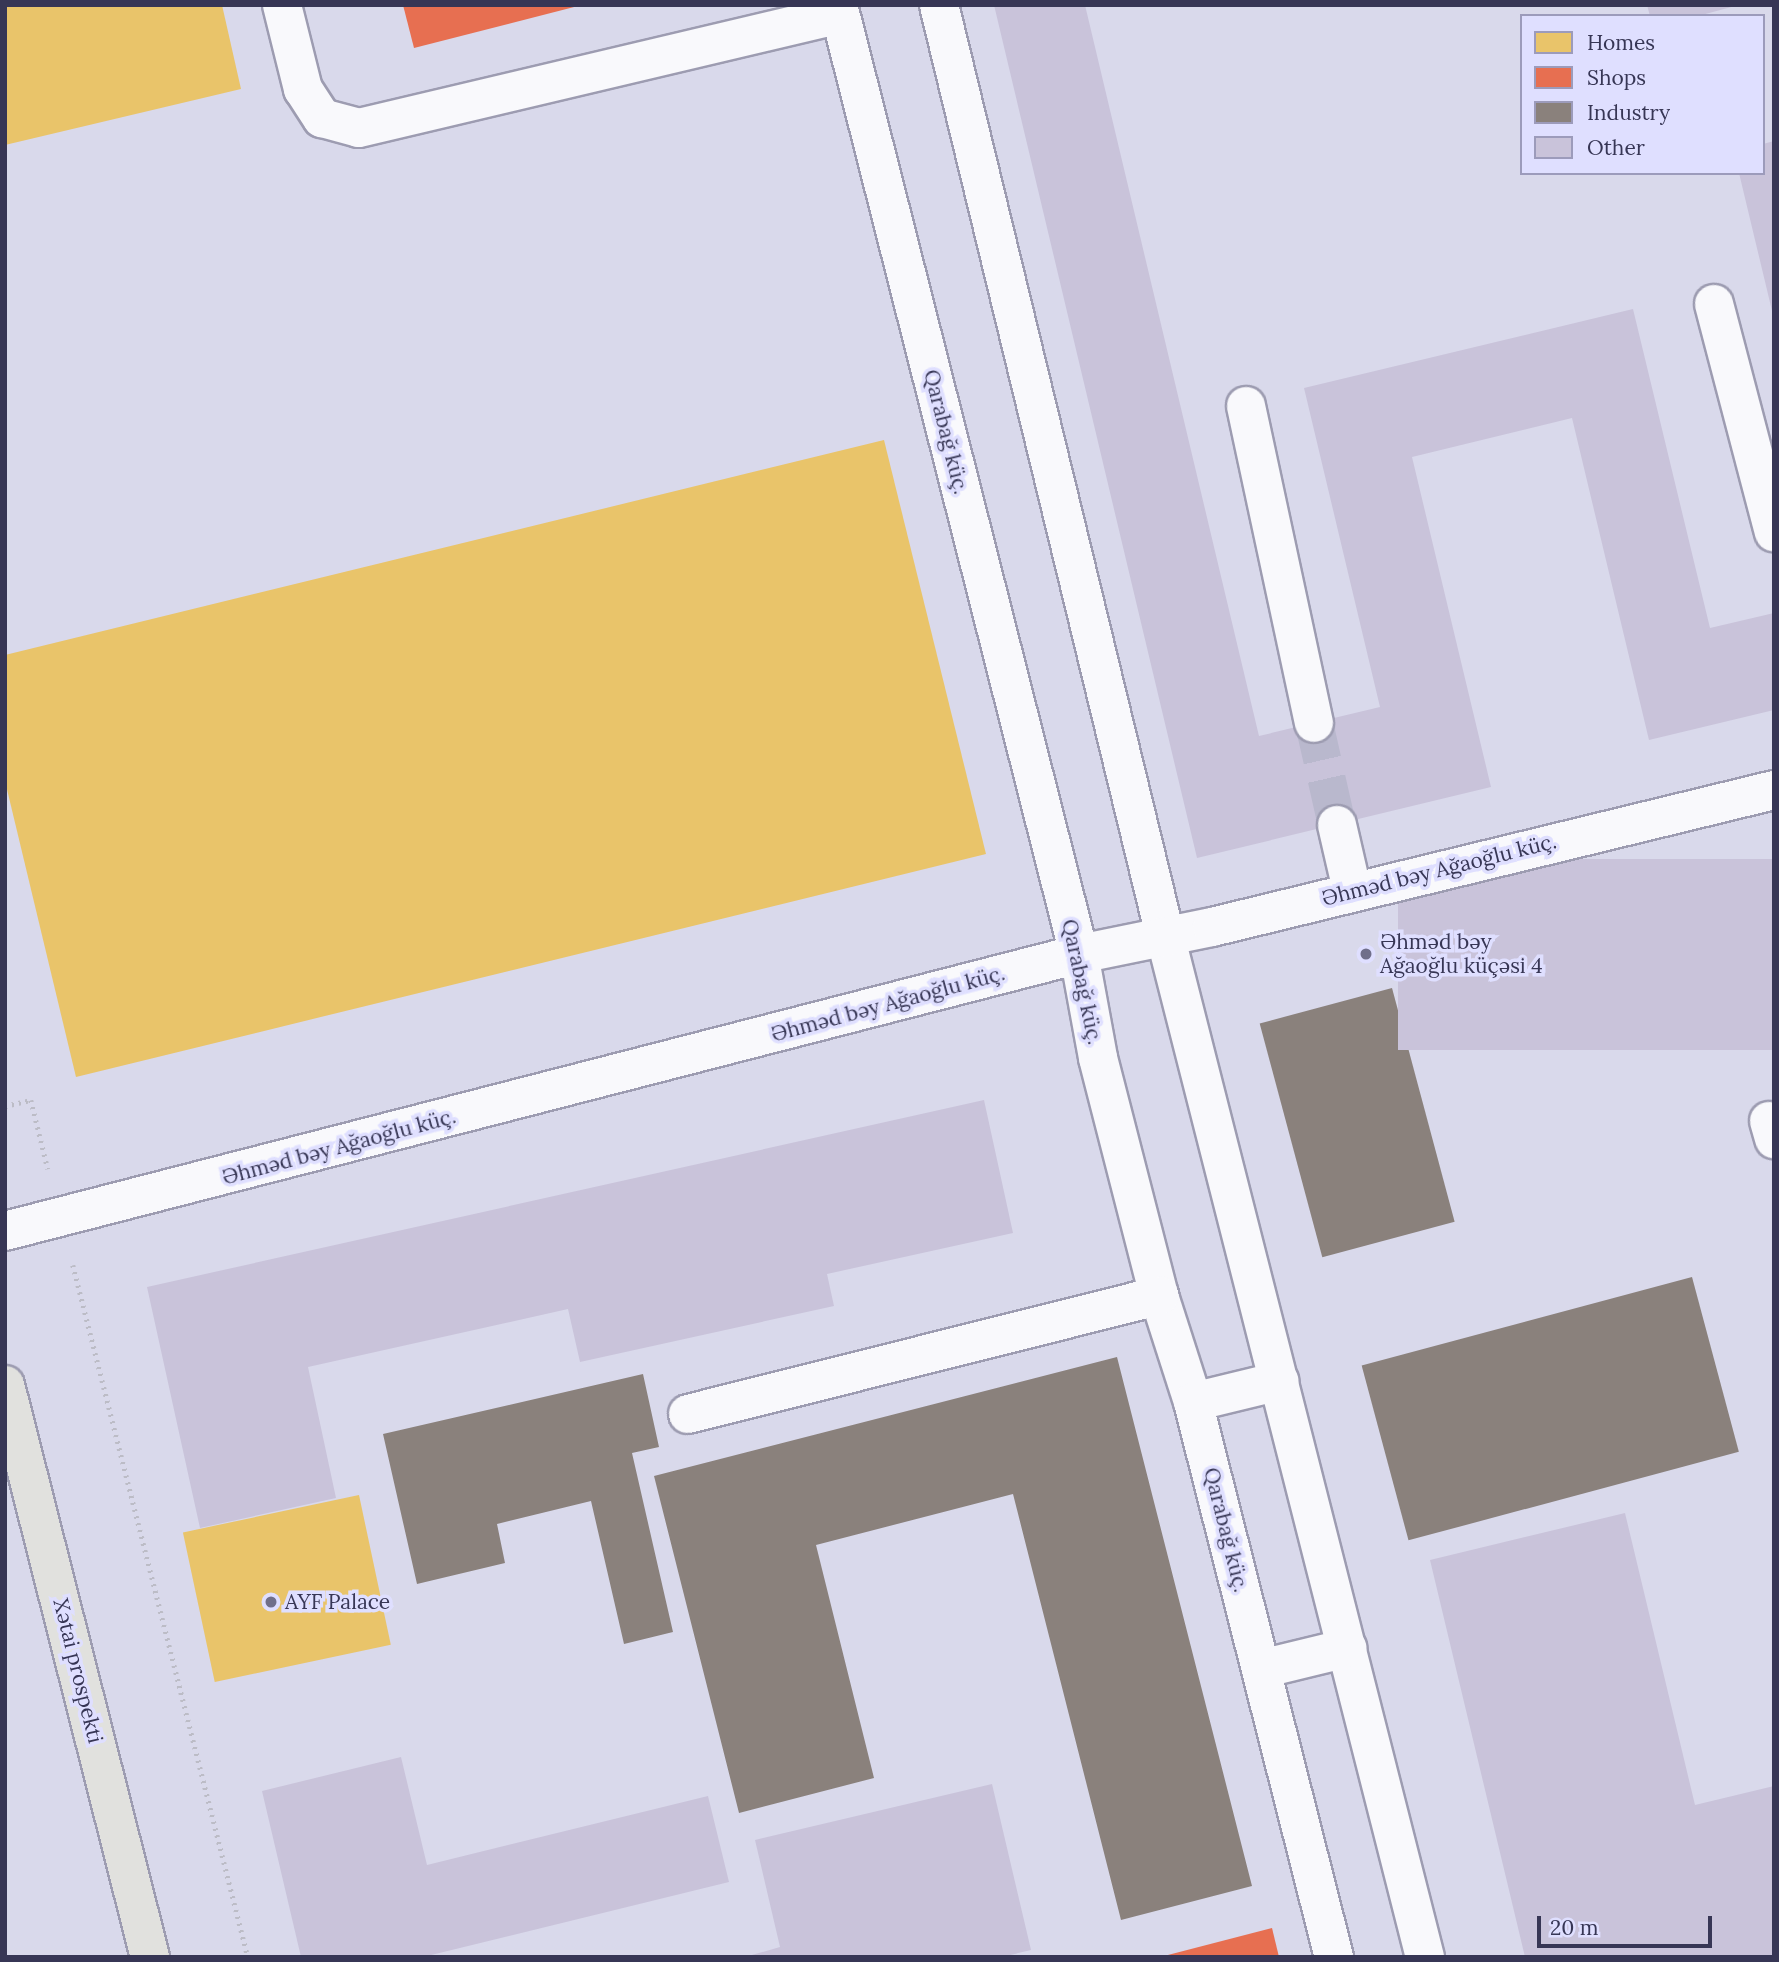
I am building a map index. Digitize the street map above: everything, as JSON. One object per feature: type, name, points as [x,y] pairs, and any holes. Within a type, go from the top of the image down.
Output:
[{"type":"main road","name":"Xətai prospekti","points":[[5,1385],[150,1957]]},
{"type":"street","points":[[282,5],[303,89],[322,118],[359,128],[839,9]]},
{"type":"street","points":[[939,5],[1165,935],[1426,1957]]},
{"type":"street","name":"Qarabağ küç.","points":[[839,9],[1079,954],[1098,1058],[1159,1296],[1193,1402],[1334,1957]]},
{"type":"street","points":[[1714,304],[1774,532]]},
{"type":"street","points":[[1246,406],[1314,723]]},
{"type":"street","name":"Əhməd bəy Ağaoğlu küç.","points":[[5,1231],[1079,954],[1774,790]]},
{"type":"street","points":[[1337,825],[1352,890]]},
{"type":"street","points":[[688,1415],[1159,1296]]},
{"type":"street","points":[[1193,1402],[1279,1381]]},
{"type":"street","points":[[1261,1669],[1347,1648]]},
{"type":"path","points":[[5,1106],[32,1100],[248,1957]]},
{"type":"building: Homes","points":[[5,5],[222,5],[241,89],[5,145]]},
{"type":"building: Homes","points":[[884,440],[986,854],[76,1077],[5,781],[5,655]]},
{"type":"building: Homes","points":[[359,1495],[391,1645],[215,1682],[183,1532]]},
{"type":"building: Shops","points":[[403,5],[578,5],[578,6],[414,48]]},
{"type":"building: Shops","points":[[1272,1928],[1279,1957],[1164,1957],[1164,1956]]},
{"type":"building: Industry","points":[[1392,988],[1455,1222],[1322,1257],[1260,1023]]},
{"type":"building: Industry","points":[[1692,1277],[1739,1452],[1408,1540],[1362,1366]]},
{"type":"building: Industry","points":[[1117,1357],[1252,1886],[1121,1920],[1013,1494],[816,1545],[874,1778],[739,1813],[654,1476]]},
{"type":"building: Industry","points":[[643,1374],[659,1447],[632,1453],[673,1632],[624,1644],[591,1501],[497,1524],[505,1563],[417,1584],[383,1434]]},
{"type":"building: Other","points":[[994,5],[1085,5],[1259,736],[1380,707],[1304,388],[1633,309],[1710,628],[1774,613],[1774,710],[1649,740],[1572,418],[1412,457],[1491,787],[1197,858]]},
{"type":"building: Other","points":[[1647,5],[1735,5],[1705,14],[1649,14]]},
{"type":"building: Other","points":[[1774,141],[1774,315],[1739,175],[1765,175],[1765,143]]},
{"type":"building: Other","points":[[1398,859],[1774,859],[1774,1050],[1398,1050]]},
{"type":"building: Other","points":[[984,1100],[1013,1233],[827,1274],[834,1306],[580,1362],[568,1309],[308,1367],[336,1498],[200,1528],[147,1287]]},
{"type":"building: Other","points":[[1625,1513],[1695,1805],[1774,1786],[1774,1957],[1525,1957],[1430,1560]]},
{"type":"building: Other","points":[[401,1757],[427,1865],[708,1796],[729,1882],[423,1957],[301,1957],[262,1791]]},
{"type":"building: Other","points":[[992,1784],[1031,1950],[1002,1957],[745,1957],[780,1947],[755,1840]]},
{"type":"tunnel","points":[[1314,723],[1337,825]]},
{"type":"place","name":"Əhməd bəy Ağaoğlu küçəsi 4","points":[[1366,954]]},
{"type":"place","name":"AYF Palace","points":[[271,1602]]}]
